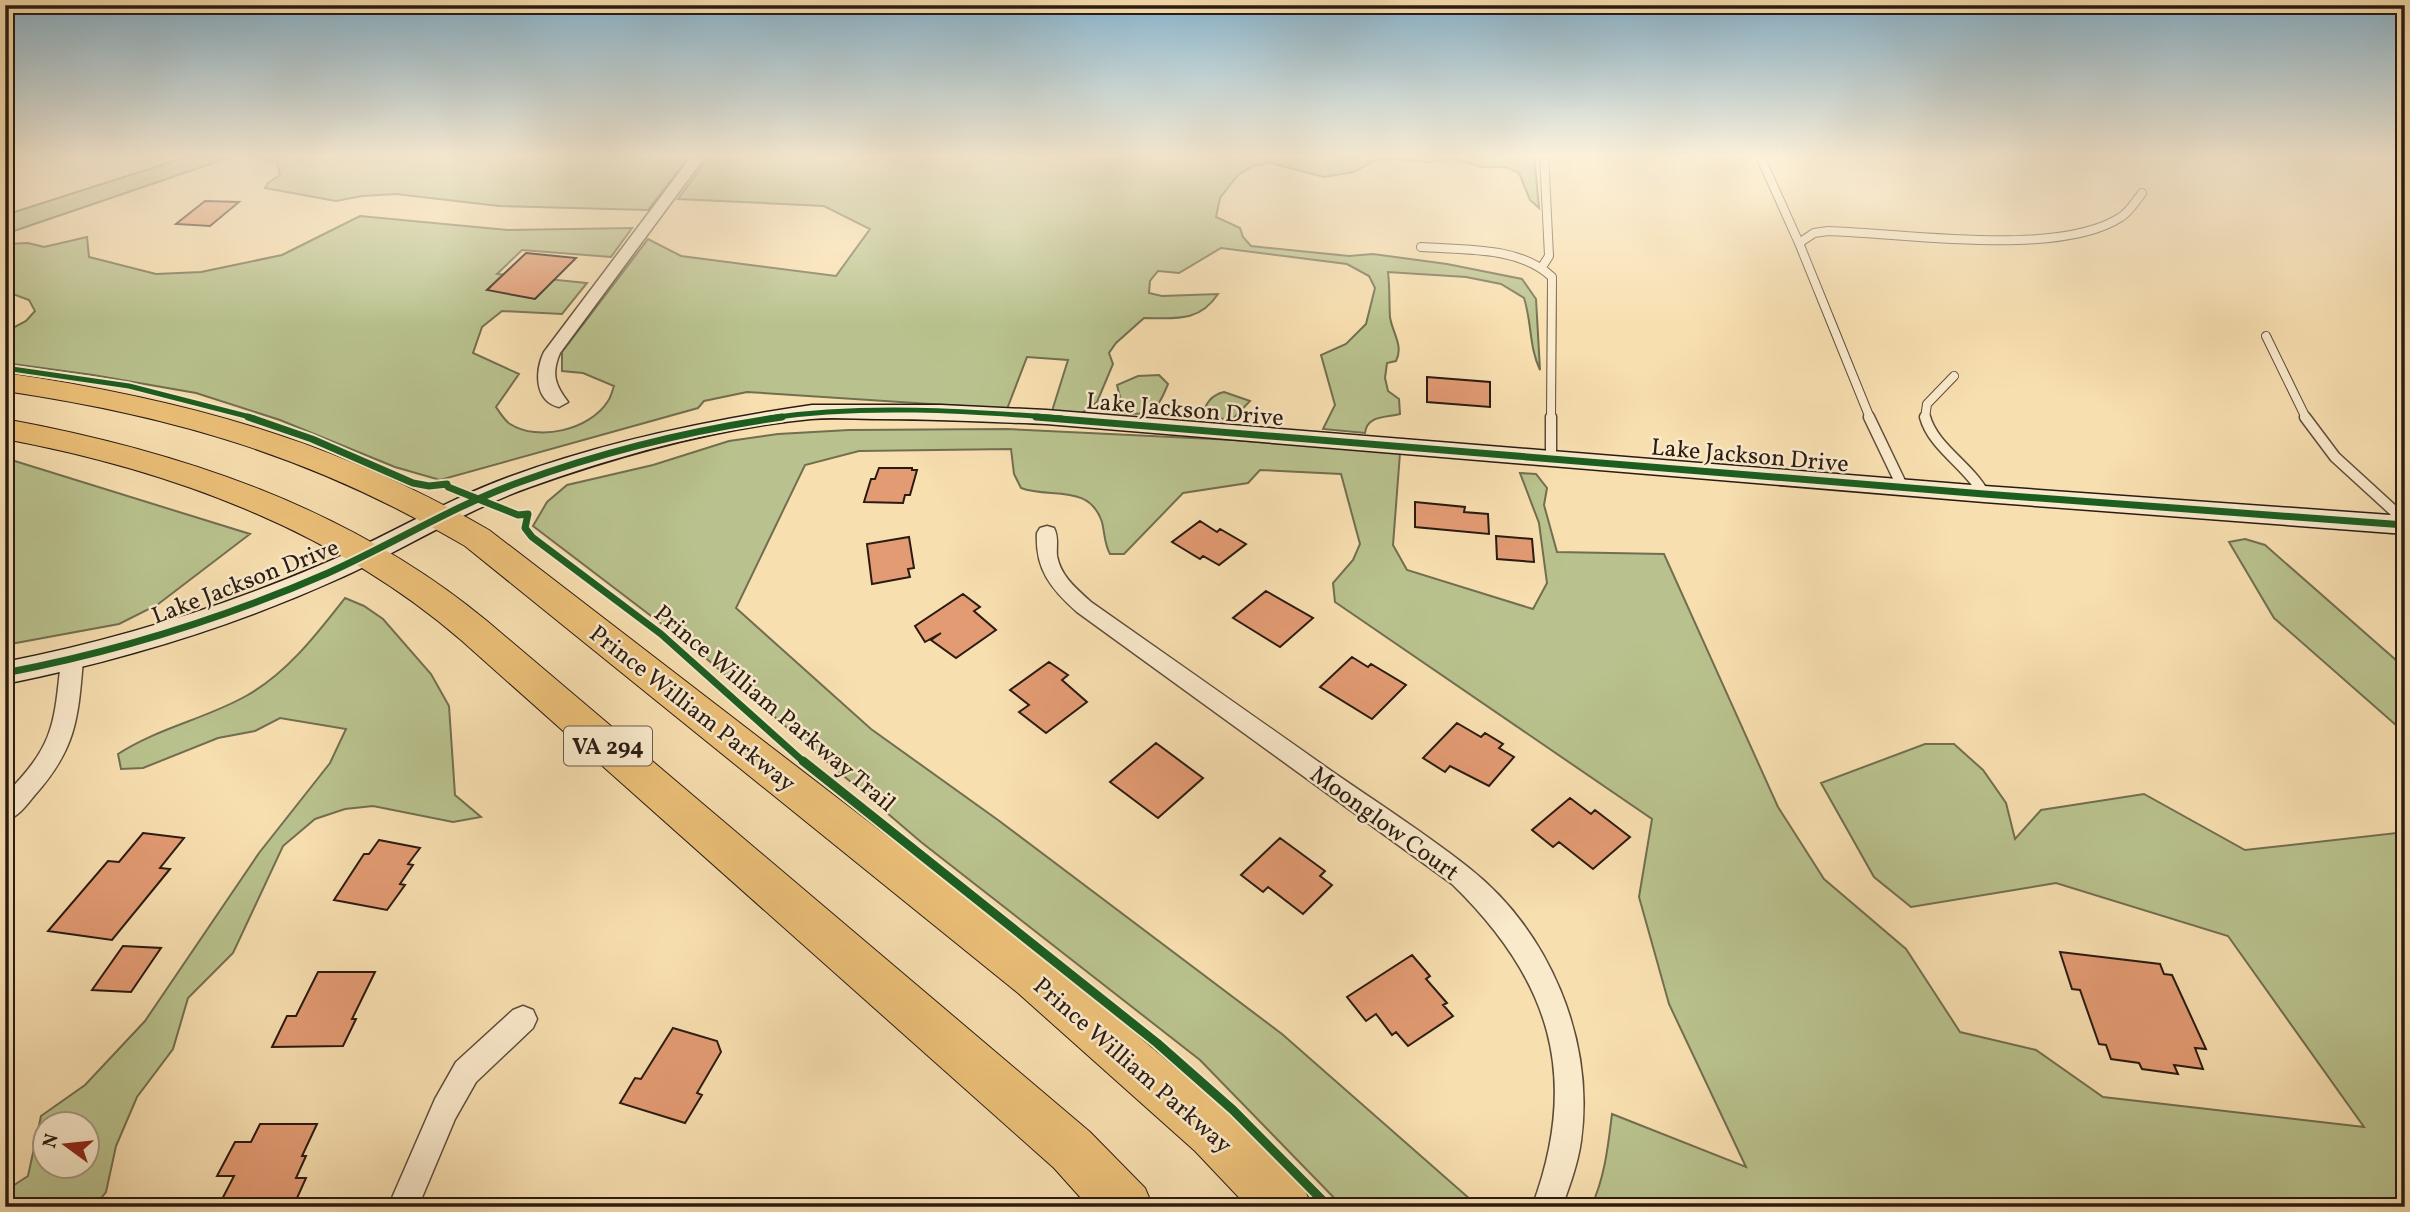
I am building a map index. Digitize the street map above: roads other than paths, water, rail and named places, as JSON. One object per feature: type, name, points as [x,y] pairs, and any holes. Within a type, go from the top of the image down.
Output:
[{"type":"highway","name":"Prince William Parkway","points":[[5,382],[102,398],[230,429],[299,452],[440,514],[484,543],[1034,978],[1213,1133],[1285,1207]]},
{"type":"highway","name":"VA 294","points":[[5,429],[104,448],[182,472],[303,521],[365,554],[420,589],[462,621],[650,782],[1072,1150],[1126,1207]]},
{"type":"street","points":[[559,402],[551,395],[544,376],[551,352],[657,211]]},
{"type":"street","name":"Lake Jackson Drive","points":[[5,673],[72,660],[229,613],[310,581],[440,514],[520,482],[622,449],[725,425],[812,412],[941,412],[1045,417],[1903,488],[2405,523]]},
{"type":"street","name":"Moonglow Court","points":[[1047,533],[1045,555],[1049,569],[1084,607],[1461,876],[1493,907],[1522,944],[1545,984],[1562,1029],[1569,1078],[1568,1125],[1555,1189],[1547,1207]]},
{"type":"street","points":[[5,811],[37,776],[56,746],[65,723],[72,660]]},
{"type":"street","points":[[403,1207],[445,1109],[466,1072],[523,1019]]},
{"type":"lane","points":[[1542,267],[1549,256],[1547,211]]},
{"type":"lane","points":[[1784,211],[1856,388],[1903,488]]},
{"type":"lane","points":[[1799,243],[1814,233],[1828,231],[2002,240],[2065,237],[2113,224],[2129,211]]},
{"type":"lane","points":[[1421,247],[1516,257],[1542,267],[1552,277],[1551,458]]},
{"type":"lane","points":[[2266,336],[2298,405],[2316,434],[2337,459],[2405,523]]},
{"type":"lane","points":[[1954,376],[1927,404],[1925,418],[1930,431],[1976,479],[1984,494]]}]
